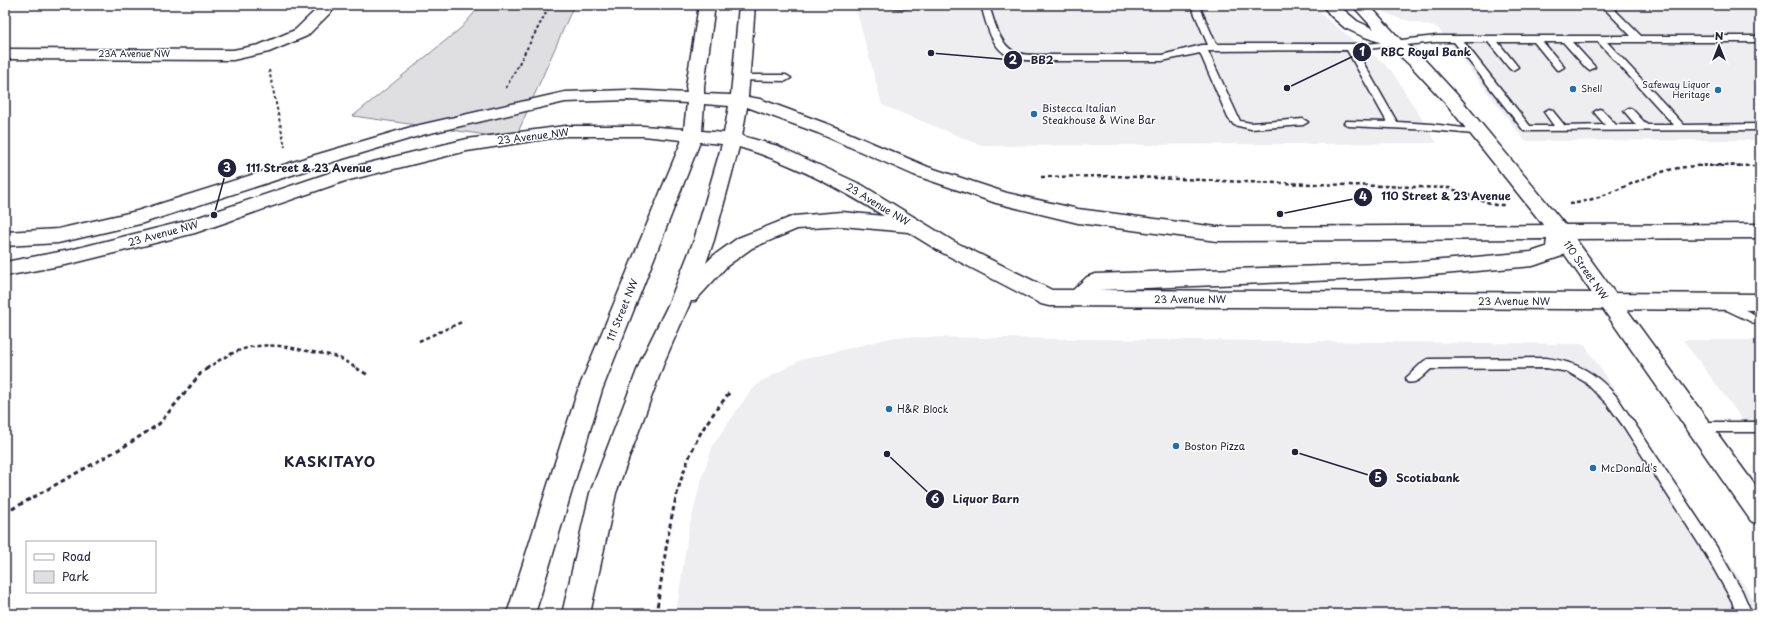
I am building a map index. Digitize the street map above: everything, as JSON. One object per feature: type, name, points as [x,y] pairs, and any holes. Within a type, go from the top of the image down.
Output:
[{"type":"main road","name":"23A Avenue NW","points":[[5,54],[266,56],[301,33],[330,5]]},
{"type":"main road","name":"111 Street NW","points":[[521,614],[590,390],[693,135],[696,99],[694,86],[707,5]]},
{"type":"main road","points":[[576,614],[603,493],[653,360],[680,303],[704,240],[733,138],[739,101],[747,5]]},
{"type":"main road","name":"110 Street NW","points":[[1330,5],[1335,12],[1353,26],[1395,43]]},
{"type":"main road","name":"110 Street NW","points":[[1360,5],[1395,43],[1417,62],[1480,133],[1559,231],[1760,513]]},
{"type":"main road","points":[[5,240],[58,236],[140,217],[319,160],[417,131],[565,97],[628,95],[754,103],[824,129],[921,171],[1004,198],[1078,216],[1217,234],[1760,231]]},
{"type":"main road","name":"23 Avenue NW","points":[[5,270],[70,257],[195,226],[339,176],[467,145],[565,131],[643,131],[733,138],[771,150],[848,186],[946,246],[1049,298],[1760,302]]},
{"type":"main road","points":[[680,303],[720,261],[745,242],[794,223],[842,219],[913,225]]},
{"type":"main road","points":[[1078,298],[1095,282],[1409,270],[1533,259],[1555,252],[1559,231]]},
{"type":"lane","points":[[893,5],[910,5]]},
{"type":"lane","points":[[985,5],[990,24],[1002,46],[1012,54],[1022,57],[1037,58],[1162,58],[1202,48],[1213,47],[1367,47],[1395,43],[1457,39],[1760,39]]},
{"type":"lane","points":[[1195,5],[1213,47]]},
{"type":"lane","points":[[1605,5],[1639,39]]},
{"type":"lane","points":[[1457,39],[1527,129],[1760,127]]},
{"type":"lane","points":[[1491,39],[1514,67]]},
{"type":"lane","points":[[1536,39],[1559,67]]},
{"type":"lane","points":[[1565,39],[1590,67]]},
{"type":"lane","points":[[1600,39],[1682,128]]},
{"type":"lane","points":[[1349,46],[1393,124]]},
{"type":"lane","points":[[1202,48],[1233,118],[1237,123],[1251,126],[1304,122]]},
{"type":"lane","points":[[741,78],[786,78]]},
{"type":"lane","points":[[1630,111],[1644,128]]},
{"type":"lane","points":[[1548,112],[1562,129]]},
{"type":"lane","points":[[1599,112],[1613,128]]},
{"type":"lane","points":[[1349,123],[1393,124],[1480,133]]},
{"type":"lane","points":[[1719,302],[1760,322]]},
{"type":"lane","points":[[1412,378],[1428,364],[1546,364],[1565,365],[1579,371],[1595,383],[1609,397],[1719,562],[1742,605],[1744,614]]},
{"type":"lane","points":[[1698,427],[1760,427]]},
{"type":"path","points":[[504,91],[550,5]]},
{"type":"path","points":[[266,56],[286,151]]},
{"type":"path","points":[[1584,204],[1661,172],[1676,168],[1760,166]]},
{"type":"path","points":[[1041,177],[1114,176],[1246,182],[1449,188],[1495,206]]},
{"type":"path","points":[[419,342],[464,321]]},
{"type":"path","points":[[5,513],[126,446],[159,424],[201,373],[223,357],[236,351],[251,346],[270,344],[286,346],[339,358],[368,375]]},
{"type":"path","points":[[656,614],[674,508],[683,474],[695,443],[711,417],[729,393]]},
{"type":"shaded area","points":[[855,5],[1316,5],[1325,18],[1391,70],[1437,143],[983,146],[882,105]]},
{"type":"shaded area","points":[[1380,5],[1760,5],[1760,140],[1525,141],[1438,28],[1398,18],[1386,13]]},
{"type":"shaded area","points":[[895,337],[1584,344],[1760,609],[1760,614],[676,614],[688,532],[702,477],[713,445],[749,393],[760,382],[801,360]]},
{"type":"shaded area","points":[[1683,340],[1760,340],[1760,443]]},
{"type":"green space","points":[[481,5],[574,5],[515,139],[353,116],[461,28]]},
{"type":"place","name":"BB2","points":[[931,53]]},
{"type":"place","name":"RBC Royal Bank","points":[[1287,88]]},
{"type":"place","name":"Shell","points":[[1573,89]]},
{"type":"place","name":"Safeway Liquor Heritage","points":[[1718,90]]},
{"type":"place","name":"Bistecca Italian Steakhouse & Wine Bar","points":[[1034,114]]},
{"type":"place","name":"110 Street & 23 Avenue","points":[[1280,214]]},
{"type":"place","name":"111 Street & 23 Avenue","points":[[214,215]]},
{"type":"place","name":"H&R Block","points":[[889,409]]},
{"type":"place","name":"Boston Pizza","points":[[1176,446]]},
{"type":"place","name":"Scotiabank","points":[[1295,452]]},
{"type":"place","name":"Liquor Barn","points":[[887,454]]},
{"type":"place","name":"McDonald's","points":[[1593,468]]},
{"type":"district","name":"KASKITAYO","points":[[330,462]]}]
